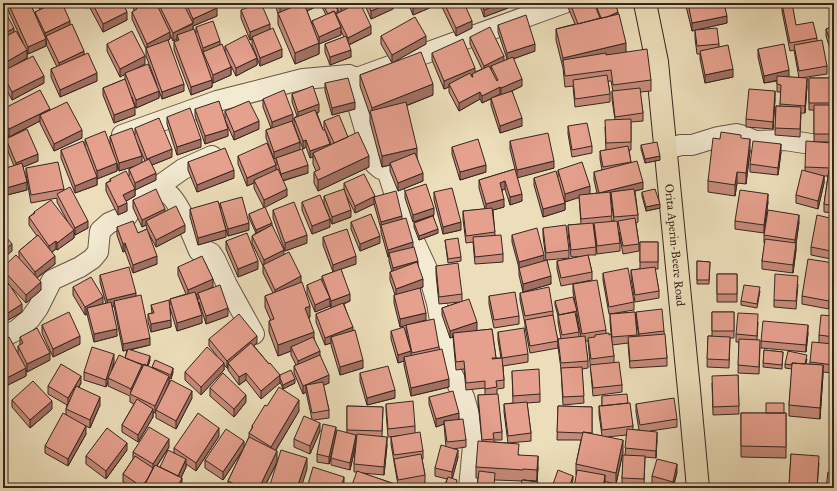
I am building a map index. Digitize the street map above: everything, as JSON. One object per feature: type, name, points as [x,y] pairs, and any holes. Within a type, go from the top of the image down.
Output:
[{"type":"main road","name":"Orita Aperin-Beere Road","points":[[645,3],[658,62],[698,488]]},
{"type":"street","points":[[122,135],[216,101],[303,79],[349,75],[357,78],[564,3]]},
{"type":"street","points":[[349,75],[375,164],[381,169],[387,170],[394,192],[427,268],[437,303],[445,350],[451,372],[464,397],[471,422],[473,446],[469,488]]},
{"type":"street","points":[[666,149],[682,145],[692,145],[718,137],[736,134],[755,141],[785,140],[824,146],[834,146]]},
{"type":"street","points":[[3,337],[17,330],[30,319],[38,308],[52,280],[80,267],[92,259],[98,252],[100,231],[110,223],[128,215],[133,204],[183,169],[222,152]]},
{"type":"street","points":[[148,194],[160,192],[168,194],[177,204],[199,251],[204,250],[210,253],[215,259],[227,285],[254,334]]},
{"type":"building","points":[[8,3],[30,3],[46,39],[28,47]]},
{"type":"building","points":[[54,3],[62,3],[70,21],[45,33],[35,12]]},
{"type":"building","points":[[92,3],[123,3],[127,12],[103,24]]},
{"type":"building","points":[[134,3],[156,3],[170,32],[147,44],[132,12],[137,9]]},
{"type":"building","points":[[158,3],[183,3],[193,23],[173,33]]},
{"type":"building","points":[[186,3],[214,3],[217,8],[193,19]]},
{"type":"building","points":[[261,3],[270,24],[250,32],[241,10]]},
{"type":"building","points":[[278,3],[289,3],[280,7]]},
{"type":"building","points":[[294,3],[304,3],[319,43],[295,53],[278,13],[295,6]]},
{"type":"building","points":[[304,3],[315,3],[305,8]]},
{"type":"building","points":[[322,3],[334,3],[338,11],[328,14]]},
{"type":"building","points":[[339,3],[351,3],[341,8]]},
{"type":"building","points":[[360,3],[371,26],[348,38],[336,14]]},
{"type":"building","points":[[368,3],[390,3],[371,11]]},
{"type":"building","points":[[412,3],[424,3],[413,7]]},
{"type":"building","points":[[444,3],[464,3],[472,21],[456,28]]},
{"type":"building","points":[[482,3],[502,3],[484,10]]},
{"type":"building","points":[[570,3],[594,3],[600,18],[578,24]]},
{"type":"building","points":[[595,3],[615,3],[618,12],[601,18]]},
{"type":"building","points":[[688,3],[724,3],[727,16],[692,23]]},
{"type":"building","points":[[792,3],[796,25],[813,22],[817,38],[790,43],[782,4]]},
{"type":"building","points":[[3,8],[14,28],[3,34]]},
{"type":"building","points":[[334,11],[341,27],[319,37],[312,21]]},
{"type":"building","points":[[619,14],[626,43],[563,58],[556,29]]},
{"type":"building","points":[[526,15],[535,44],[507,53],[498,25]]},
{"type":"building","points":[[415,17],[426,36],[392,55],[381,36]]},
{"type":"building","points":[[213,21],[220,41],[203,48],[196,27]]},
{"type":"building","points":[[72,24],[84,51],[59,63],[46,36]]},
{"type":"building","points":[[834,26],[834,53],[826,29]]},
{"type":"building","points":[[490,27],[504,56],[484,66],[470,37]]},
{"type":"building","points":[[273,28],[282,49],[260,58],[252,37]]},
{"type":"building","points":[[717,28],[719,44],[697,46],[695,30]]},
{"type":"building","points":[[194,29],[212,80],[191,87],[174,42],[179,40],[177,35]]},
{"type":"building","points":[[16,31],[27,50],[3,64],[3,38]]},
{"type":"building","points":[[132,31],[145,56],[120,69],[107,44]]},
{"type":"building","points":[[246,35],[257,58],[236,68],[225,46]]},
{"type":"building","points":[[346,36],[351,50],[330,57],[325,44]]},
{"type":"building","points":[[463,39],[475,68],[444,81],[432,53]]},
{"type":"building","points":[[168,40],[184,84],[162,92],[146,48]]},
{"type":"building","points":[[822,40],[827,66],[799,71],[794,45]]},
{"type":"building","points":[[222,44],[231,67],[213,75],[203,52]]},
{"type":"building","points":[[784,44],[789,70],[764,76],[758,49]]},
{"type":"building","points":[[728,45],[733,69],[705,75],[700,51]]},
{"type":"building","points":[[647,49],[651,80],[613,85],[611,70],[565,76],[563,60],[606,53],[606,55]]},
{"type":"building","points":[[421,52],[433,84],[372,108],[360,75]]},
{"type":"building","points":[[88,53],[97,73],[60,90],[51,69]]},
{"type":"building","points":[[33,56],[44,76],[12,92],[3,75],[3,71]]},
{"type":"building","points":[[513,57],[522,79],[501,88],[500,87],[482,96],[480,92],[459,103],[449,84],[470,73],[473,77],[472,74],[489,66],[497,81],[498,80],[491,66]]},
{"type":"building","points":[[148,64],[159,91],[136,100],[125,73]]},
{"type":"building","points":[[607,75],[610,94],[575,99],[573,80]]},
{"type":"building","points":[[777,76],[807,78],[805,106],[780,104],[781,85],[777,84]]},
{"type":"building","points":[[348,78],[355,102],[332,108],[325,83]]},
{"type":"building","points":[[809,78],[834,78],[834,103],[809,103]]},
{"type":"building","points":[[125,79],[135,107],[114,115],[103,88]]},
{"type":"building","points":[[313,86],[319,104],[298,112],[292,94]]},
{"type":"building","points":[[640,88],[643,113],[615,117],[612,91]]},
{"type":"building","points":[[749,89],[775,91],[773,122],[746,119]]},
{"type":"building","points":[[40,90],[50,109],[9,129],[3,119],[3,109]]},
{"type":"building","points":[[284,90],[293,114],[272,122],[263,99]]},
{"type":"building","points":[[512,91],[522,118],[500,126],[491,98]]},
{"type":"building","points":[[219,101],[228,129],[205,136],[195,109]]},
{"type":"building","points":[[249,101],[259,121],[234,132],[225,111]]},
{"type":"building","points":[[67,102],[82,130],[54,144],[40,115]]},
{"type":"building","points":[[406,102],[417,148],[382,156],[370,111]]},
{"type":"building","points":[[814,105],[834,105],[834,134],[814,134]]},
{"type":"building","points":[[776,106],[801,107],[800,129],[775,128]]},
{"type":"building","points":[[190,108],[201,139],[177,147],[167,117]]},
{"type":"building","points":[[315,110],[330,144],[310,151],[306,140],[303,141],[294,118]]},
{"type":"building","points":[[339,115],[348,137],[334,143],[324,121]]},
{"type":"building","points":[[159,118],[172,149],[147,159],[135,128]]},
{"type":"building","points":[[631,119],[631,142],[606,143],[605,120]]},
{"type":"building","points":[[292,121],[300,142],[274,152],[266,130]]},
{"type":"building","points":[[587,123],[592,146],[572,150],[568,126]]},
{"type":"building","points":[[132,128],[142,156],[119,163],[110,136]]},
{"type":"building","points":[[27,129],[38,154],[16,163],[6,139]]},
{"type":"building","points":[[105,131],[117,163],[97,171],[85,139]]},
{"type":"building","points":[[358,132],[369,156],[318,180],[314,172],[320,169],[313,153]]},
{"type":"building","points":[[721,132],[741,135],[741,138],[750,139],[746,173],[737,172],[735,185],[708,181],[713,138],[720,139]]},
{"type":"building","points":[[548,133],[554,161],[517,170],[510,141]]},
{"type":"building","points":[[478,139],[486,165],[460,172],[452,147]]},
{"type":"building","points":[[83,141],[97,177],[75,186],[61,150]]},
{"type":"building","points":[[753,141],[781,144],[778,168],[750,164]]},
{"type":"building","points":[[806,141],[832,143],[830,168],[805,167]]},
{"type":"building","points":[[657,142],[660,156],[645,159],[641,145]]},
{"type":"building","points":[[267,143],[276,165],[247,178],[238,156]]},
{"type":"building","points":[[628,146],[631,162],[603,167],[600,151]]},
{"type":"building","points":[[225,148],[234,170],[197,185],[188,162]]},
{"type":"building","points":[[302,149],[308,165],[281,174],[276,158]]},
{"type":"building","points":[[415,153],[423,173],[398,183],[390,163]]},
{"type":"building","points":[[149,159],[156,173],[135,183],[129,169]]},
{"type":"building","points":[[637,161],[643,182],[599,193],[594,172]]},
{"type":"building","points":[[58,162],[64,189],[31,195],[26,168]]},
{"type":"building","points":[[582,162],[590,186],[565,194],[558,170]]},
{"type":"building","points":[[22,163],[27,182],[3,189],[3,169]]},
{"type":"building","points":[[278,169],[287,189],[264,200],[254,180]]},
{"type":"building","points":[[515,169],[522,194],[510,197],[505,181],[500,183],[504,199],[486,204],[479,180]]},
{"type":"building","points":[[802,170],[824,176],[818,201],[796,195]]},
{"type":"building","points":[[829,170],[834,170],[834,206],[824,204]]},
{"type":"building","points":[[126,171],[135,189],[123,195],[127,203],[118,207],[106,183],[111,181],[110,179]]},
{"type":"building","points":[[556,171],[565,203],[543,209],[534,178]]},
{"type":"building","points":[[364,174],[375,196],[355,206],[344,183]]},
{"type":"building","points":[[426,184],[434,208],[413,215],[405,191]]},
{"type":"building","points":[[70,187],[88,221],[75,228],[57,194]]},
{"type":"building","points":[[452,188],[461,222],[443,227],[434,192]]},
{"type":"building","points":[[156,189],[165,209],[142,220],[133,200]]},
{"type":"building","points":[[344,189],[351,210],[332,217],[324,196]]},
{"type":"building","points":[[634,189],[638,215],[614,217],[611,192]]},
{"type":"building","points":[[655,189],[660,204],[646,207],[642,192]]},
{"type":"building","points":[[740,190],[768,194],[764,225],[735,221]]},
{"type":"building","points":[[396,191],[402,216],[381,222],[374,197]]},
{"type":"building","points":[[610,192],[612,216],[581,219],[579,195]]},
{"type":"building","points":[[320,195],[330,219],[312,226],[302,202]]},
{"type":"building","points":[[242,197],[249,223],[228,229],[220,203]]},
{"type":"building","points":[[51,200],[74,230],[57,243],[56,241],[49,246],[29,217]]},
{"type":"building","points":[[218,201],[226,230],[198,238],[190,209]]},
{"type":"building","points":[[294,202],[307,235],[285,243],[273,210]]},
{"type":"building","points":[[176,206],[185,225],[156,240],[146,221]]},
{"type":"building","points":[[265,207],[272,223],[256,230],[249,214]]},
{"type":"building","points":[[492,208],[495,232],[466,236],[463,211]]},
{"type":"building","points":[[768,210],[799,215],[795,240],[764,235]]},
{"type":"building","points":[[371,214],[380,236],[360,244],[351,222]]},
{"type":"building","points":[[817,215],[834,219],[834,235],[831,251],[811,247]]},
{"type":"building","points":[[433,216],[438,229],[419,236],[414,223]]},
{"type":"building","points":[[406,218],[413,242],[388,250],[381,225]]},
{"type":"building","points":[[635,218],[639,244],[623,246],[618,221]]},
{"type":"building","points":[[133,221],[138,233],[147,229],[157,256],[133,265],[117,227]]},
{"type":"building","points":[[617,221],[620,243],[597,246],[594,223]]},
{"type":"building","points":[[593,223],[596,247],[571,250],[568,225]]},
{"type":"building","points":[[272,225],[284,250],[264,260],[252,236]]},
{"type":"building","points":[[566,225],[569,250],[546,253],[543,228]]},
{"type":"building","points":[[537,228],[544,255],[519,262],[512,235]]},
{"type":"building","points":[[347,229],[356,256],[333,265],[323,237]]},
{"type":"building","points":[[3,233],[12,244],[3,251]]},
{"type":"building","points":[[247,233],[258,261],[238,269],[226,241]]},
{"type":"building","points":[[38,235],[55,256],[35,272],[19,251]]},
{"type":"building","points":[[501,235],[503,254],[475,257],[473,237]]},
{"type":"building","points":[[458,238],[461,257],[448,259],[445,240]]},
{"type":"building","points":[[765,239],[796,243],[793,265],[762,261]]},
{"type":"building","points":[[640,242],[658,242],[658,262],[640,262]]},
{"type":"building","points":[[414,247],[418,261],[393,268],[389,253]]},
{"type":"building","points":[[289,252],[301,276],[275,290],[263,265]]},
{"type":"building","points":[[16,255],[41,282],[26,295],[3,270],[3,267]]},
{"type":"building","points":[[588,255],[592,272],[561,278],[557,261]]},
{"type":"building","points":[[202,256],[213,279],[188,290],[178,267]]},
{"type":"building","points":[[808,259],[834,263],[829,301],[802,296]]},
{"type":"building","points":[[547,260],[551,276],[523,284],[519,268]]},
{"type":"building","points":[[697,261],[710,262],[709,280],[697,280]]},
{"type":"building","points":[[417,262],[423,279],[396,289],[390,272]]},
{"type":"building","points":[[458,263],[462,294],[439,297],[436,266]]},
{"type":"building","points":[[129,267],[136,293],[107,300],[100,275]]},
{"type":"building","points":[[655,267],[659,291],[635,295],[631,270]]},
{"type":"building","points":[[628,268],[634,302],[609,307],[603,273]]},
{"type":"building","points":[[341,269],[350,294],[331,301],[322,276]]},
{"type":"building","points":[[717,274],[737,274],[737,294],[717,294]]},
{"type":"building","points":[[775,274],[798,276],[796,301],[774,300]]},
{"type":"building","points":[[91,277],[103,297],[85,307],[73,287]]},
{"type":"building","points":[[321,279],[330,298],[315,305],[307,285]]},
{"type":"building","points":[[597,280],[606,330],[582,334],[573,284]]},
{"type":"building","points":[[302,282],[310,306],[305,308],[314,332],[278,345],[269,321],[274,319],[265,296]]},
{"type":"building","points":[[9,284],[22,304],[3,316],[3,288]]},
{"type":"building","points":[[220,285],[228,308],[206,316],[198,293]]},
{"type":"building","points":[[744,285],[760,287],[757,304],[741,301]]},
{"type":"building","points":[[834,286],[834,299],[830,298]]},
{"type":"building","points":[[549,287],[553,311],[525,316],[520,293]]},
{"type":"building","points":[[420,288],[426,313],[400,319],[394,295]]},
{"type":"building","points":[[195,292],[202,315],[177,323],[170,299]]},
{"type":"building","points":[[515,292],[519,316],[494,320],[489,296]]},
{"type":"building","points":[[141,295],[150,338],[123,344],[114,301]]},
{"type":"building","points":[[573,297],[577,311],[559,315],[555,301]]},
{"type":"building","points":[[469,299],[477,322],[450,331],[442,308]]},
{"type":"building","points":[[169,300],[171,320],[151,324],[148,314],[154,313],[151,305]]},
{"type":"building","points":[[111,302],[117,329],[94,334],[87,308]]},
{"type":"building","points":[[343,303],[353,327],[325,338],[316,314]]},
{"type":"building","points":[[662,309],[664,331],[639,334],[636,312]]},
{"type":"building","points":[[69,312],[80,336],[53,349],[42,325]]},
{"type":"building","points":[[575,312],[579,332],[562,335],[558,315]]},
{"type":"building","points":[[635,312],[637,335],[612,337],[610,314]]},
{"type":"building","points":[[712,312],[734,312],[734,331],[712,331]]},
{"type":"building","points":[[738,313],[758,314],[757,336],[736,334]]},
{"type":"building","points":[[239,314],[257,336],[227,361],[209,339]]},
{"type":"building","points":[[553,315],[558,341],[530,346],[525,320]]},
{"type":"building","points":[[821,315],[834,316],[834,337],[819,335]]},
{"type":"building","points":[[434,319],[439,347],[412,353],[406,325]]},
{"type":"building","points":[[763,321],[808,325],[806,345],[761,341]]},
{"type":"building","points":[[404,327],[411,351],[398,355],[391,331]]},
{"type":"building","points":[[37,328],[50,353],[27,364],[18,346],[23,343],[20,337]]},
{"type":"building","points":[[524,328],[528,354],[502,358],[498,332]]},
{"type":"building","points":[[492,329],[496,358],[492,359],[502,358],[504,380],[496,381],[497,387],[485,389],[485,381],[466,383],[464,361],[456,362],[453,333]]},
{"type":"building","points":[[355,330],[363,360],[340,367],[331,337]]},
{"type":"building","points":[[609,333],[609,335],[611,334],[614,356],[591,359],[588,338],[595,337],[595,335]]},
{"type":"building","points":[[665,334],[667,358],[630,361],[628,337]]},
{"type":"building","points":[[585,336],[588,361],[561,363],[558,339]]},
{"type":"building","points":[[708,336],[730,337],[729,360],[707,359]]},
{"type":"building","points":[[9,337],[26,368],[5,379],[6,381],[3,383],[3,341]]},
{"type":"building","points":[[313,337],[320,351],[298,361],[291,347]]},
{"type":"building","points":[[739,339],[760,340],[759,367],[738,365]]},
{"type":"building","points":[[812,342],[834,344],[833,365],[810,362]]},
{"type":"building","points":[[251,343],[280,375],[261,391],[246,373],[239,377],[228,363]]},
{"type":"building","points":[[92,347],[114,354],[106,380],[84,372]]},
{"type":"building","points":[[207,347],[224,363],[201,387],[185,372]]},
{"type":"building","points":[[128,349],[150,356],[147,366],[125,358]]},
{"type":"building","points":[[442,349],[449,379],[411,388],[404,357]]},
{"type":"building","points":[[764,350],[783,352],[782,365],[763,363]]},
{"type":"building","points":[[788,351],[807,355],[805,364],[785,364]]},
{"type":"building","points":[[119,355],[142,365],[131,389],[108,378]]},
{"type":"building","points":[[320,355],[329,375],[303,386],[294,366]]},
{"type":"building","points":[[155,360],[173,368],[171,375],[152,367]]},
{"type":"building","points":[[619,362],[622,385],[593,388],[590,365]]},
{"type":"building","points":[[792,363],[823,365],[820,408],[789,405]]},
{"type":"building","points":[[61,364],[81,376],[68,398],[48,386]]},
{"type":"building","points":[[144,364],[169,376],[155,406],[130,394]]},
{"type":"building","points":[[388,366],[395,390],[367,398],[360,373]]},
{"type":"building","points":[[582,367],[584,396],[563,397],[561,368]]},
{"type":"building","points":[[539,369],[540,394],[513,396],[512,371]]},
{"type":"building","points":[[291,370],[295,379],[283,385],[280,375]]},
{"type":"building","points":[[223,373],[246,395],[234,409],[210,388]]},
{"type":"building","points":[[738,375],[739,406],[713,407],[712,376]]},
{"type":"building","points":[[171,380],[192,391],[176,421],[156,410]]},
{"type":"building","points":[[33,381],[52,401],[30,420],[12,400]]},
{"type":"building","points":[[323,382],[329,410],[312,413],[306,385]]},
{"type":"building","points":[[76,386],[100,397],[90,420],[66,409]]},
{"type":"building","points":[[279,387],[299,400],[271,447],[249,433],[265,405],[267,406]]},
{"type":"building","points":[[453,391],[459,413],[436,419],[429,397]]},
{"type":"building","points":[[498,394],[502,432],[493,433],[494,439],[482,440],[478,395]]},
{"type":"building","points":[[627,394],[628,403],[602,406],[602,396]]},
{"type":"building","points":[[674,398],[677,419],[640,425],[636,404]]},
{"type":"building","points":[[137,399],[153,409],[138,435],[122,425]]},
{"type":"building","points":[[413,401],[415,426],[388,429],[386,404]]},
{"type":"building","points":[[527,402],[531,433],[508,436],[504,404]]},
{"type":"building","points":[[630,403],[633,426],[602,430],[599,406]]},
{"type":"building","points":[[766,403],[784,403],[784,413],[766,413]]},
{"type":"building","points":[[347,406],[383,407],[382,431],[347,430]]},
{"type":"building","points":[[558,406],[592,407],[592,433],[557,432]]},
{"type":"building","points":[[63,413],[86,426],[68,459],[45,446]]},
{"type":"building","points":[[198,413],[219,428],[196,463],[174,448]]},
{"type":"building","points":[[741,413],[786,413],[786,447],[741,446]]},
{"type":"building","points":[[304,416],[320,423],[310,446],[294,439]]},
{"type":"building","points":[[463,419],[466,440],[447,442],[444,421]]},
{"type":"building","points":[[323,424],[336,427],[329,457],[317,454]]},
{"type":"building","points":[[149,427],[169,439],[153,464],[133,452]]},
{"type":"building","points":[[107,428],[127,443],[106,471],[86,456]]},
{"type":"building","points":[[226,429],[244,441],[223,472],[205,460]]},
{"type":"building","points":[[627,429],[657,432],[656,451],[625,448]]},
{"type":"building","points":[[337,430],[356,435],[350,463],[331,458]]},
{"type":"building","points":[[420,432],[423,451],[394,455],[391,437]]},
{"type":"building","points":[[583,432],[623,440],[616,473],[576,464]]},
{"type":"building","points":[[357,434],[387,437],[384,467],[354,464]]},
{"type":"building","points":[[249,437],[277,451],[259,488],[243,488],[228,481]]},
{"type":"building","points":[[478,441],[519,444],[518,455],[538,456],[537,470],[476,467]]},
{"type":"building","points":[[441,445],[458,450],[452,472],[435,468]]},
{"type":"building","points":[[168,450],[186,459],[178,476],[160,467]]},
{"type":"building","points":[[281,450],[307,458],[297,488],[269,488]]},
{"type":"building","points":[[421,454],[425,475],[398,480],[394,459]]},
{"type":"building","points":[[791,454],[819,456],[817,488],[789,485]]},
{"type":"building","points":[[623,455],[645,456],[644,479],[622,478]]},
{"type":"building","points":[[135,456],[153,468],[142,487],[123,474]]},
{"type":"building","points":[[657,459],[677,464],[673,482],[652,476]]},
{"type":"building","points":[[155,465],[182,478],[177,488],[143,488]]},
{"type":"building","points":[[313,467],[344,477],[341,488],[307,488]]},
{"type":"building","points":[[558,470],[573,476],[569,488],[552,487]]},
{"type":"building","points":[[577,470],[605,475],[603,488],[574,488]]},
{"type":"building","points":[[357,471],[406,488],[351,488]]},
{"type":"building","points":[[479,471],[495,473],[494,486],[509,488],[477,488]]},
{"type":"building","points":[[828,472],[834,473],[834,488],[826,488]]},
{"type":"building","points":[[448,477],[457,480],[455,488],[444,488]]},
{"type":"building","points":[[522,480],[538,482],[537,488],[521,488]]},
{"type":"building","points":[[544,484],[557,488],[543,488]]},
{"type":"building","points":[[632,485],[648,488],[631,488]]}]
